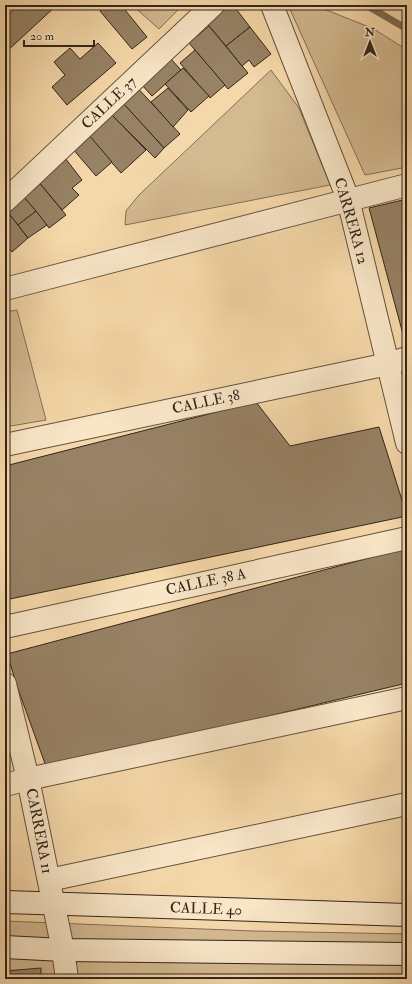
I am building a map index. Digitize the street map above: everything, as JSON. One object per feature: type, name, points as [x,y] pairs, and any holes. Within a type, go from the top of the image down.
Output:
[{"type":"street","name":"CALLE 37","points":[[5,201],[213,5]]},
{"type":"street","name":"CARRERA 12","points":[[272,5],[348,199],[397,361],[407,443]]},
{"type":"street","points":[[5,289],[348,199],[407,185]]},
{"type":"street","name":"CALLE 38","points":[[5,445],[397,361]]},
{"type":"street","name":"CALLE 38 A","points":[[5,627],[407,538]]},
{"type":"street","name":"CARRERA 11","points":[[5,684],[28,779],[63,950],[67,979]]},
{"type":"street","points":[[5,785],[407,698]]},
{"type":"street","points":[[48,880],[407,804]]},
{"type":"street","name":"CALLE 40","points":[[5,902],[407,915]]},
{"type":"street","points":[[5,947],[63,950],[407,954]]},
{"type":"shaded area","points":[[132,5],[183,5],[159,29]]},
{"type":"shaded area","points":[[288,5],[314,5],[374,29],[407,50],[407,167],[365,175]]},
{"type":"shaded area","points":[[271,70],[299,108],[330,185],[125,225],[126,211],[139,195]]},
{"type":"shaded area","points":[[17,310],[46,420],[5,427],[5,312]]},
{"type":"shaded area","points":[[5,921],[253,931],[407,934],[407,979],[5,979]]},
{"type":"building","points":[[19,5],[57,5],[5,53],[5,18]]},
{"type":"building","points":[[109,5],[121,5],[147,37],[132,49],[100,11]]},
{"type":"building","points":[[222,5],[233,5],[250,27],[226,46],[204,20]]},
{"type":"building","points":[[209,26],[248,73],[228,89],[189,43]]},
{"type":"building","points":[[250,27],[271,54],[254,67],[249,60],[242,66],[226,46]]},
{"type":"building","points":[[98,43],[116,63],[67,105],[52,87],[65,75],[54,62],[70,48],[80,59]]},
{"type":"building","points":[[195,50],[225,85],[210,98],[180,63]]},
{"type":"building","points":[[170,58],[181,70],[152,96],[141,84]]},
{"type":"building","points":[[183,68],[209,96],[191,112],[165,84]]},
{"type":"building","points":[[134,84],[180,134],[164,148],[118,98]]},
{"type":"building","points":[[168,88],[188,110],[173,127],[151,102]]},
{"type":"building","points":[[123,103],[164,148],[155,158],[110,113]]},
{"type":"building","points":[[110,113],[146,150],[121,173],[83,130]]},
{"type":"building","points":[[88,134],[112,162],[96,176],[72,148]]},
{"type":"building","points":[[65,158],[82,180],[72,188],[79,195],[62,210],[37,180]]},
{"type":"building","points":[[37,180],[66,215],[49,228],[23,196]]},
{"type":"building","points":[[23,196],[36,211],[18,225],[5,209]]},
{"type":"building","points":[[407,199],[407,337],[404,338],[369,208]]},
{"type":"building","points":[[7,211],[28,238],[12,252],[5,244],[5,213]]},
{"type":"building","points":[[36,211],[47,225],[28,238],[18,225]]},
{"type":"building","points":[[407,369],[407,403],[397,372]]},
{"type":"building","points":[[256,402],[290,446],[379,427],[407,516],[5,600],[5,466]]},
{"type":"building","points":[[407,548],[407,683],[47,769],[7,654]]},
{"type":"building","points":[[41,968],[41,979],[5,979],[5,971]]},
{"type":"building","points":[[170,975],[171,979],[135,979]]},
{"type":"waterway","points":[[366,5],[407,29]]}]
